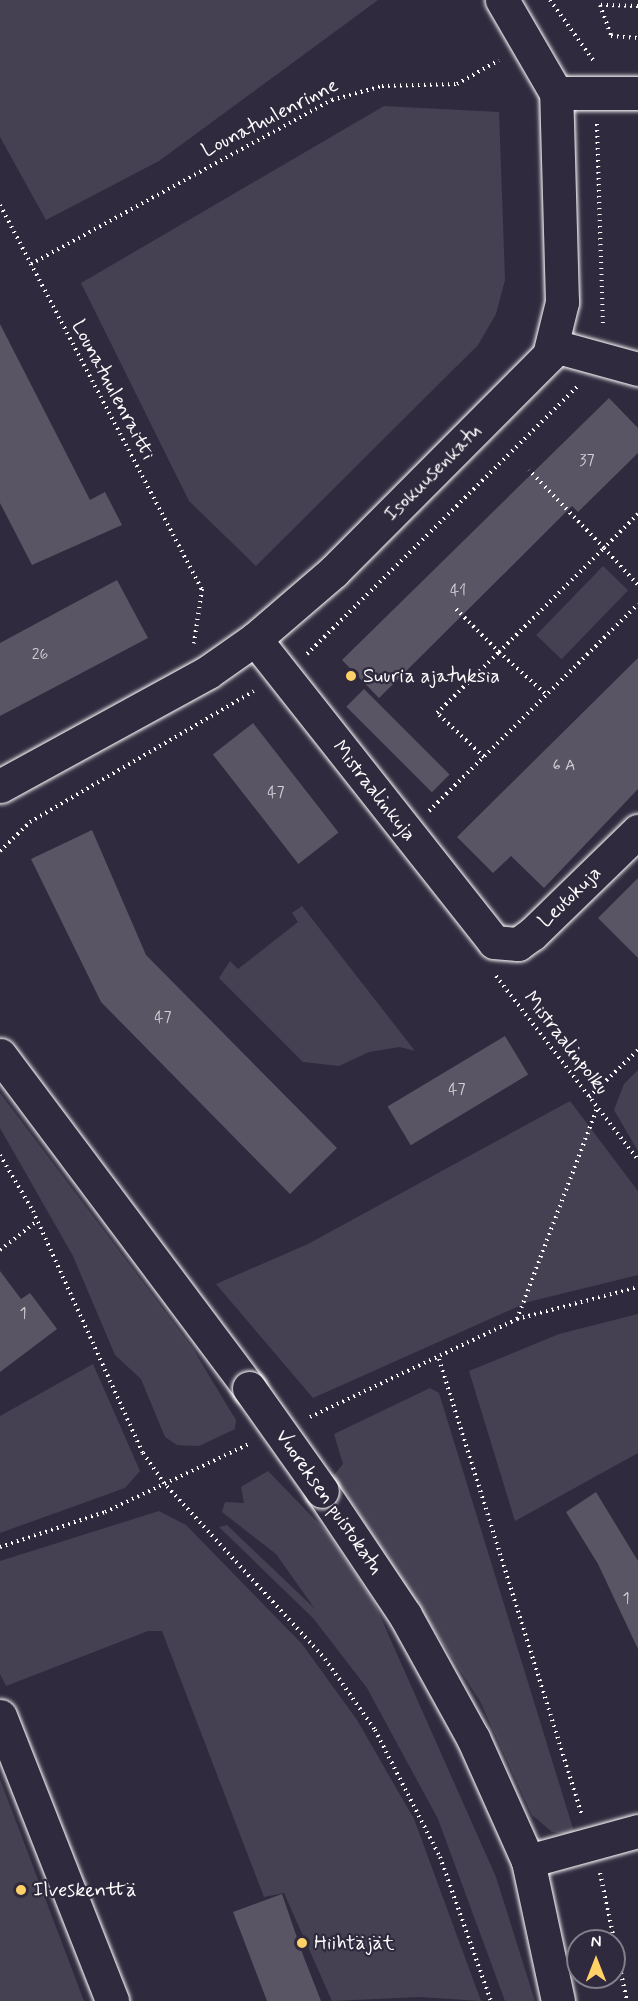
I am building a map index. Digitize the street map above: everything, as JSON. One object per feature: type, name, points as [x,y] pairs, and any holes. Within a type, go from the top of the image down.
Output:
[{"type":"street","name":"Isokuusenkatu","points":[[0,786],[208,672],[255,639],[334,571],[544,363],[554,346],[562,302],[556,93],[531,42],[502,0]]},
{"type":"street","points":[[556,93],[638,93]]},
{"type":"street","points":[[554,346],[638,369]]},
{"type":"street","name":"Mistraalinkuja","points":[[255,639],[407,833],[501,943]]},
{"type":"street","name":"Leutokuja","points":[[501,943],[532,934],[638,831]]},
{"type":"street","name":"Vuoreksen puistokatu","points":[[0,1055],[249,1388],[322,1491],[405,1615],[473,1738],[528,1861],[558,2001]]},
{"type":"street","points":[[0,1716],[112,2001]]},
{"type":"street","points":[[528,1861],[638,1830]]},
{"type":"path","name":"Lounatuulenrinne","points":[[31,264],[332,100],[382,86],[457,84],[566,22],[550,0]]},
{"type":"path","points":[[638,6],[600,5],[611,36],[638,38]]},
{"type":"path","name":"Lounatuulenraitti","points":[[0,205],[202,589]]},
{"type":"path","points":[[529,471],[638,585]]},
{"type":"path","points":[[484,757],[437,713],[638,514]]},
{"type":"path","points":[[407,833],[638,604]]},
{"type":"path","points":[[456,609],[499,652],[547,694]]},
{"type":"path","points":[[0,851],[30,822],[257,689]]},
{"type":"path","name":"Mistraalinpolku","points":[[501,943],[489,967],[638,1160]]},
{"type":"path","points":[[590,1097],[638,1050]]},
{"type":"path","points":[[517,1319],[598,1107]]},
{"type":"path","points":[[0,1155],[37,1221],[121,1409],[163,1482],[325,1659],[375,1730],[440,1857],[491,2001]]},
{"type":"path","points":[[0,1250],[37,1221]]},
{"type":"path","points":[[301,1421],[439,1359],[517,1319],[638,1287]]},
{"type":"path","points":[[439,1359],[592,1844],[627,2001]]},
{"type":"path","points":[[0,1548],[105,1512],[163,1482],[259,1440]]},
{"type":"shaded area","points":[[0,0],[378,0],[159,161],[46,220],[0,137]]},
{"type":"shaded area","points":[[384,106],[499,112],[505,280],[496,314],[478,345],[256,566],[189,501],[81,283]]},
{"type":"shaded area","points":[[603,566],[628,590],[561,659],[536,635]]},
{"type":"shaded area","points":[[302,906],[415,1051],[400,1047],[369,1052],[339,1066],[303,1062],[219,978],[230,961],[238,969],[298,922],[292,913]]},
{"type":"shaded area","points":[[638,1070],[638,1151],[614,1110],[624,1084]]},
{"type":"shaded area","points":[[0,1093],[193,1349],[236,1420],[235,1429],[199,1446],[177,1445],[165,1437],[141,1379],[115,1355],[73,1256],[0,1128]]},
{"type":"shaded area","points":[[570,1101],[638,1191],[638,1275],[528,1302],[313,1398],[216,1284],[308,1244]]},
{"type":"shaded area","points":[[638,1314],[638,1453],[515,1521],[469,1371],[559,1334]]},
{"type":"shaded area","points":[[93,1364],[140,1471],[125,1488],[0,1533],[0,1416]]},
{"type":"shaded area","points":[[430,1388],[439,1393],[575,1835],[552,1832],[532,1815],[480,1701],[334,1475],[343,1464],[334,1434]]},
{"type":"shaded area","points":[[268,1471],[327,1532],[373,1600],[496,1877],[535,2001],[505,2001],[438,1819],[367,1688],[313,1618],[219,1527],[227,1525],[315,1609],[276,1554],[222,1512],[225,1502],[244,1503],[241,1487]]},
{"type":"shaded area","points":[[159,1511],[186,1525],[302,1644],[357,1720],[414,1819],[481,2001],[420,1997],[332,2001],[284,1893],[264,1897],[162,1631],[148,1631],[6,1686],[0,1674],[0,1561]]},
{"type":"shaded area","name":"Ilveskenttä","points":[[0,1779],[84,2001],[0,2001]]},
{"type":"building","points":[[0,324],[90,500],[105,492],[122,525],[32,565],[0,503]]},
{"type":"building","points":[[609,398],[638,428],[638,453],[578,512],[572,506],[379,698],[342,660]]},
{"type":"building","points":[[117,580],[148,638],[0,716],[0,643]]},
{"type":"building","points":[[638,658],[638,789],[544,888],[511,856],[493,873],[457,837]]},
{"type":"building","points":[[364,689],[450,775],[432,792],[346,707]]},
{"type":"building","points":[[253,723],[339,833],[298,864],[213,754]]},
{"type":"building","points":[[92,830],[146,955],[337,1148],[290,1194],[101,1002],[31,859]]},
{"type":"building","points":[[638,878],[638,958],[598,918]]},
{"type":"building","points":[[505,1036],[528,1075],[411,1145],[388,1107]]},
{"type":"building","points":[[0,1271],[21,1299],[30,1293],[57,1329],[0,1372]]},
{"type":"building","points":[[596,1492],[638,1561],[638,1649],[598,1564],[566,1512]]},
{"type":"building","points":[[282,1894],[321,2001],[267,2001],[233,1912]]},
{"type":"place","name":"Suuria ajatuksia","points":[[351,676]]},
{"type":"place","name":"Ilveskenttä","points":[[21,1890]]},
{"type":"place","name":"Hiihtäjät","points":[[302,1943]]}]
